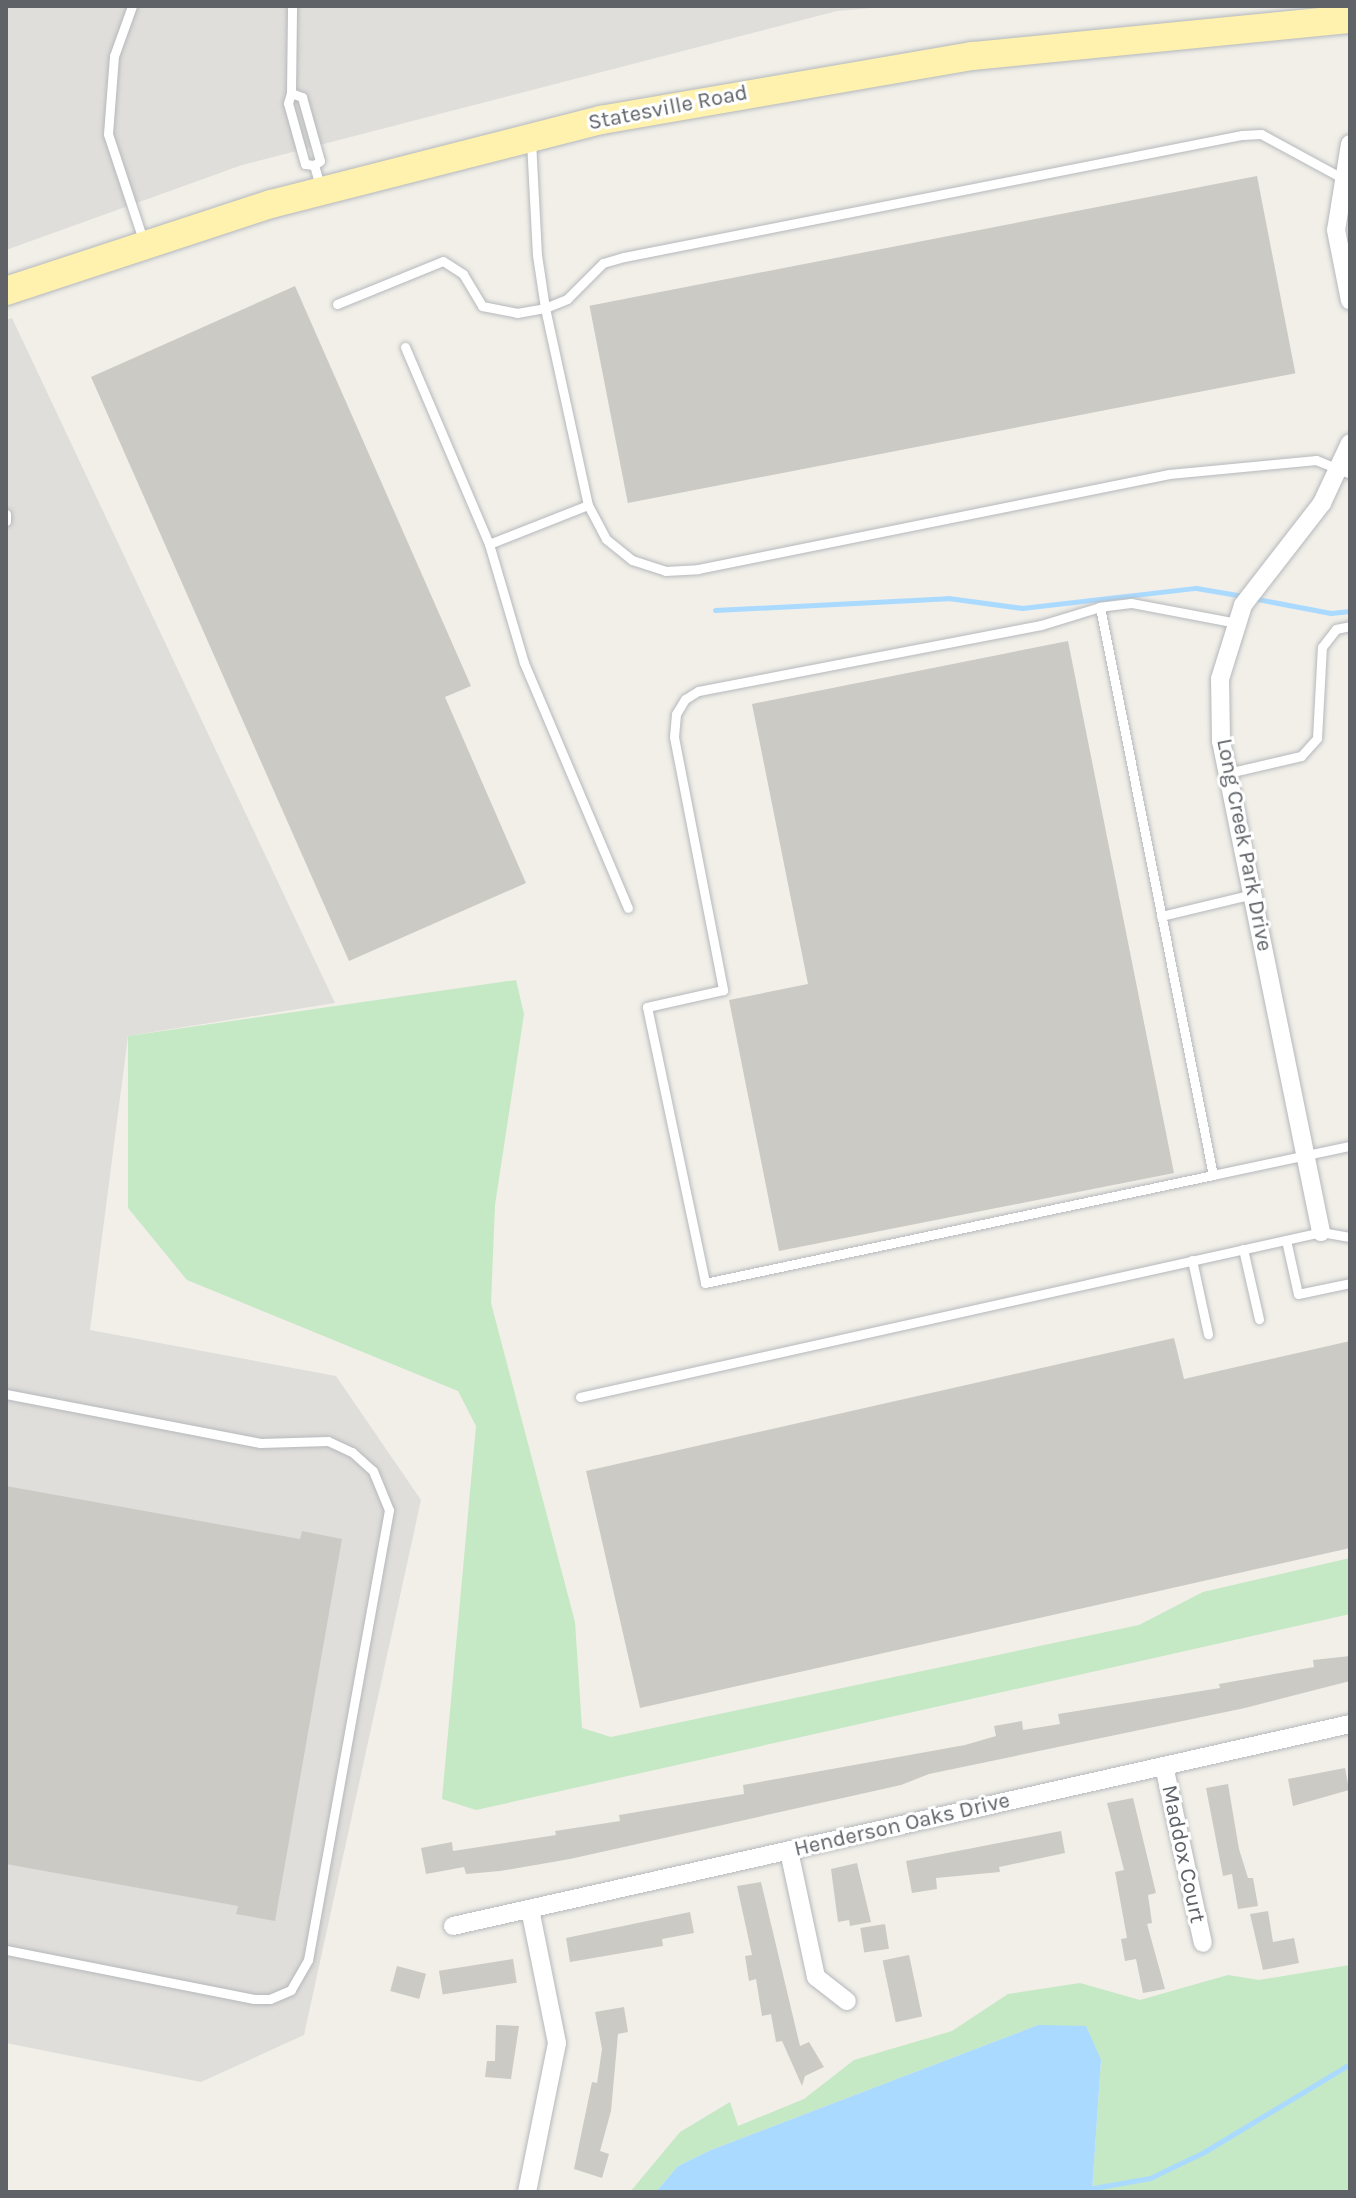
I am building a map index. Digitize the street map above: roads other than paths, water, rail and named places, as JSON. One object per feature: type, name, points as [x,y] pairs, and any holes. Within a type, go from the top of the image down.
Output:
[{"type":"main road","name":"Statesville Road","points":[[6,291],[318,178],[725,96],[905,66],[1350,19]]},
{"type":"street","points":[[1350,144],[1336,230],[1350,301]]},
{"type":"street","name":"Long Creek Park Drive","points":[[1321,1232],[1228,773],[1220,679],[1243,605],[1344,471],[1350,443]]},
{"type":"street","name":"Henderson Oaks Drive","points":[[453,1926],[1350,1724]]},
{"type":"street","name":"Maddox Court","points":[[1164,1766],[1203,1943]]},
{"type":"street","points":[[789,1851],[816,1977],[847,2001]]},
{"type":"street","points":[[527,2192],[557,2065],[557,2043],[530,1909]]},
{"type":"lane","points":[[132,6],[114,56],[107,121],[111,156],[144,243]]},
{"type":"lane","points":[[292,6],[291,93],[288,103],[305,164],[318,178]]},
{"type":"lane","points":[[291,93],[302,97],[320,161],[318,178]]},
{"type":"lane","points":[[337,304],[443,261],[463,274],[482,306],[507,313],[545,308],[567,299],[603,263],[624,257],[1242,135],[1261,134],[1344,179]]},
{"type":"lane","points":[[530,137],[536,173],[537,255],[545,308],[588,505],[606,539],[632,560],[665,571],[698,569],[1169,474],[1316,460],[1344,471]]},
{"type":"lane","points":[[405,347],[489,544],[524,663],[628,908]]},
{"type":"lane","points":[[489,544],[588,505]]},
{"type":"lane","points":[[6,514],[6,521]]},
{"type":"lane","points":[[1237,623],[1131,603],[1100,607],[1041,625],[698,691],[685,699],[676,714],[674,737],[723,990],[647,1007],[705,1283],[1350,1146]]},
{"type":"lane","points":[[1100,607],[1213,1175]]},
{"type":"lane","points":[[1228,773],[1301,756],[1317,738],[1322,647],[1336,629],[1350,626]]},
{"type":"lane","points":[[1161,916],[1253,894]]},
{"type":"lane","points":[[580,1397],[1321,1232],[1350,1238]]},
{"type":"lane","points":[[1286,1240],[1298,1294],[1350,1283]]},
{"type":"lane","points":[[1243,1249],[1259,1319]]},
{"type":"lane","points":[[1192,1260],[1208,1334]]},
{"type":"lane","points":[[6,1394],[260,1443],[328,1441],[352,1452],[373,1471],[389,1510],[308,1960],[291,1990],[270,1999],[254,1999],[6,1950]]},
{"type":"water","points":[[1038,2025],[1086,2026],[1101,2060],[1092,2192],[656,2192],[678,2166],[711,2150]]},
{"type":"waterway","points":[[715,610],[948,598],[1022,608],[1196,588],[1243,596]]},
{"type":"waterway","points":[[1252,598],[1331,613],[1350,611]]},
{"type":"waterway","points":[[1088,2189],[1150,2178],[1204,2152],[1350,2064]]}]
